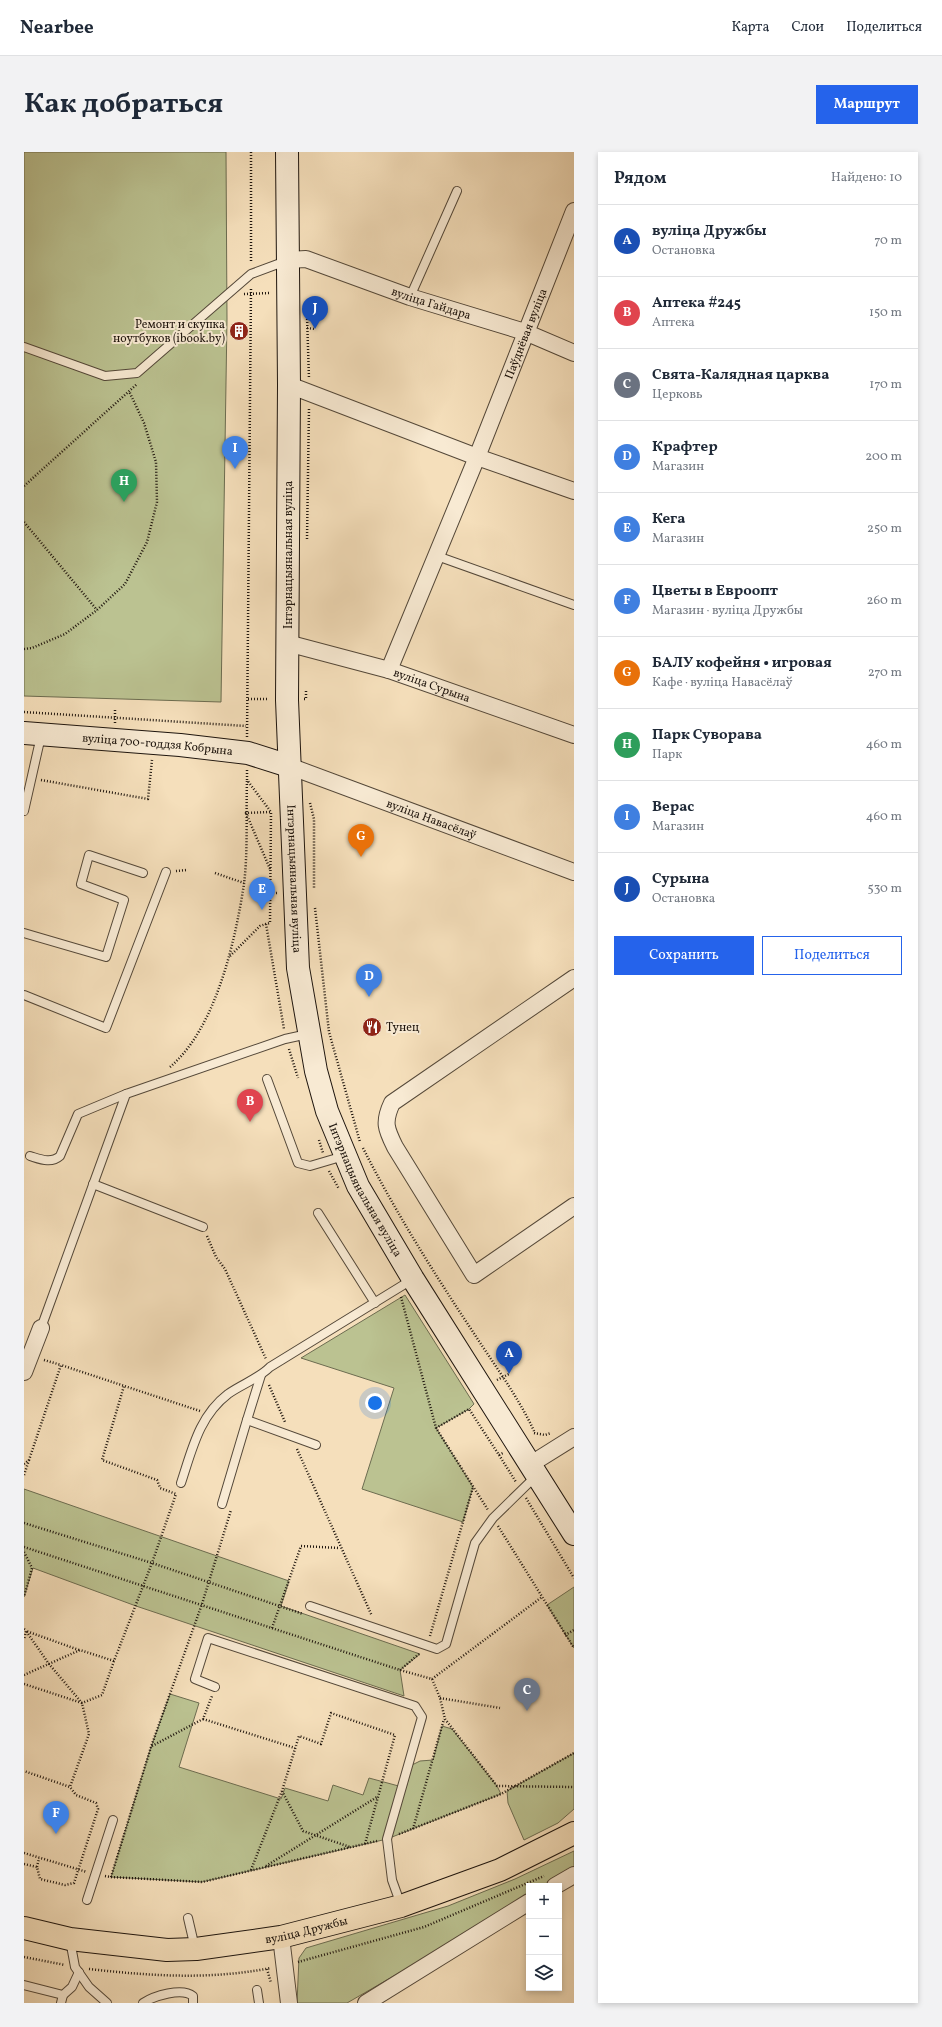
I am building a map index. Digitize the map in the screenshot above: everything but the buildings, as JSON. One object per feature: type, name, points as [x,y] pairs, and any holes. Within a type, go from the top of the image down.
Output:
[{"type":"main road","name":"Інтэрнацыянальная вуліца","points":[[287,152],[289,292],[287,700],[298,968],[308,1034],[327,1111],[344,1156],[358,1186],[413,1278],[574,1534]]},
{"type":"main road","name":"вуліца 700-годдзя Кобрына","points":[[33,733],[248,753],[289,766]]},
{"type":"main road","name":"вуліца Дружбы","points":[[24,1928],[70,1939],[167,1950],[196,1948],[282,1937],[401,1906],[500,1870],[574,1833]]},
{"type":"street","name":"Паўднёвая вуліца","points":[[389,670],[477,457],[574,211]]},
{"type":"street","name":"вуліца Гайдара","points":[[288,260],[306,259],[410,297],[525,332],[574,353]]},
{"type":"street","points":[[289,385],[477,457],[574,491]]},
{"type":"street","name":"вуліца Сурына","points":[[287,643],[389,670],[574,735]]},
{"type":"street","name":"вуліца Навасёлаў","points":[[289,766],[574,872]]},
{"type":"street","points":[[574,978],[392,1103],[386,1115],[386,1131],[474,1275],[574,1206]]},
{"type":"street","points":[[24,1372],[41,1328]]},
{"type":"street","points":[[534,1470],[574,1437]]},
{"type":"street","points":[[561,1883],[574,1875]]},
{"type":"street","points":[[366,2003],[526,1904]]},
{"type":"street","points":[[282,1937],[285,1999]]},
{"type":"lane","points":[[410,297],[457,191]]},
{"type":"lane","points":[[24,347],[104,376],[137,373],[251,274],[288,260]]},
{"type":"lane","points":[[437,556],[574,605]]},
{"type":"lane","points":[[24,811],[32,778],[33,733]]},
{"type":"lane","points":[[24,933],[106,957],[124,900],[81,884],[89,855],[143,872]]},
{"type":"lane","points":[[24,995],[106,1028],[166,872]]},
{"type":"lane","points":[[30,1156],[49,1161],[56,1160],[60,1156],[78,1114],[126,1094],[308,1034]]},
{"type":"lane","points":[[267,1080],[298,1163],[310,1166],[344,1156]]},
{"type":"lane","points":[[41,1328],[126,1094]]},
{"type":"lane","points":[[93,1184],[203,1227]]},
{"type":"lane","points":[[318,1213],[375,1302]]},
{"type":"lane","points":[[181,1483],[197,1432],[210,1414],[228,1394],[261,1375],[270,1367],[413,1278]]},
{"type":"lane","points":[[222,1504],[261,1375]]},
{"type":"lane","points":[[247,1420],[316,1445]]},
{"type":"lane","points":[[310,1606],[437,1650],[446,1644],[475,1543],[493,1518],[522,1490],[534,1470]]},
{"type":"lane","points":[[215,1688],[195,1679],[208,1638],[415,1706],[422,1717],[386,1839],[392,1880],[401,1906]]},
{"type":"lane","points":[[87,1900],[113,1820]]},
{"type":"lane","points":[[188,1918],[196,1948]]},
{"type":"lane","points":[[70,1939],[75,1967],[88,1987],[107,2003]]},
{"type":"lane","points":[[24,1985],[62,1999],[72,1987],[78,1972]]},
{"type":"lane","points":[[257,1990],[259,2003]]},
{"type":"lane","points":[[143,2003],[166,1993],[185,1993],[193,1996],[193,2003]]},
{"type":"path","points":[[24,712],[246,726],[248,699],[251,152]]},
{"type":"path","points":[[240,295],[289,292]]},
{"type":"path","points":[[24,486],[140,381]]},
{"type":"path","points":[[24,649],[32,648],[65,634],[97,610],[125,584],[147,542],[157,502],[156,462],[144,423],[129,391]]},
{"type":"path","points":[[24,522],[97,610]]},
{"type":"path","points":[[306,699],[306,706]]},
{"type":"path","points":[[32,778],[148,799],[154,720]]},
{"type":"path","points":[[165,1071],[180,1058],[206,1020],[230,956],[244,883],[247,780]]},
{"type":"path","points":[[310,800],[314,819],[314,894]]},
{"type":"path","points":[[246,813],[271,812]]},
{"type":"path","points":[[246,813],[271,870]]},
{"type":"path","points":[[215,873],[244,883]]},
{"type":"path","points":[[314,901],[321,976],[329,1032],[361,1144],[389,1199],[458,1310],[504,1377],[535,1433]]},
{"type":"path","points":[[230,956],[260,926],[266,924]]},
{"type":"path","points":[[203,1227],[216,1257],[225,1269],[270,1367]]},
{"type":"path","points":[[24,1475],[61,1365],[210,1414]]},
{"type":"path","points":[[266,1388],[267,1380],[340,1548],[374,1621]]},
{"type":"path","points":[[24,1684],[82,1703],[102,1695],[144,1586],[176,1494],[160,1488],[156,1480],[102,1460],[124,1386]]},
{"type":"path","points":[[499,1455],[522,1490],[574,1578]]},
{"type":"path","points":[[24,1464],[30,1460]]},
{"type":"path","points":[[429,1639],[473,1487]]},
{"type":"path","points":[[111,1877],[151,1746],[202,1604],[232,1505]]},
{"type":"path","points":[[24,1523],[208,1581],[310,1616]]},
{"type":"path","points":[[272,1628],[301,1546],[340,1548]]},
{"type":"path","points":[[24,1547],[400,1670],[432,1679]]},
{"type":"path","points":[[24,1552],[32,1568],[24,1597]]},
{"type":"path","points":[[432,1679],[542,1598]]},
{"type":"path","points":[[25,1630],[114,1661]]},
{"type":"path","points":[[24,1640],[25,1630]]},
{"type":"path","points":[[25,1630],[49,1664],[82,1703],[89,1734],[70,1787]]},
{"type":"path","points":[[565,1635],[574,1630]]},
{"type":"path","points":[[24,1675],[80,1650]]},
{"type":"path","points":[[400,1670],[420,1654],[412,1651]]},
{"type":"path","points":[[413,1829],[444,1719],[440,1698],[432,1679]]},
{"type":"path","points":[[151,1746],[203,1719],[215,1688]]},
{"type":"path","points":[[440,1698],[500,1708]]},
{"type":"path","points":[[251,1870],[282,1791],[299,1736],[320,1744],[331,1713],[395,1734],[365,1844]]},
{"type":"path","points":[[203,1719],[295,1748]]},
{"type":"path","points":[[444,1719],[497,1786],[574,1787]]},
{"type":"path","points":[[24,1853],[77,1870],[111,1877],[202,1882],[386,1839],[500,1794],[574,1753]]},
{"type":"path","points":[[24,1771],[70,1787],[76,1795],[96,1803],[98,1809],[74,1883],[66,1885],[40,1879],[37,1867],[39,1858]]},
{"type":"path","points":[[282,1791],[303,1831],[350,1847]]},
{"type":"path","points":[[264,1867],[317,1836],[378,1797]]},
{"type":"path","points":[[24,1864],[37,1867]]},
{"type":"green space","points":[[24,152],[226,152],[227,319],[221,702],[24,696]]},
{"type":"green space","points":[[405,1295],[474,1404],[469,1409],[436,1428],[473,1487],[463,1522],[362,1489],[394,1388],[301,1358]]},
{"type":"green space","points":[[24,1489],[289,1581],[281,1606],[420,1654],[400,1670],[404,1696],[136,1606],[33,1568],[24,1597]]},
{"type":"green space","points":[[574,1587],[574,1648],[547,1605]]},
{"type":"green space","points":[[170,1694],[199,1703],[179,1767],[281,1799],[285,1788],[328,1801],[333,1785],[363,1795],[369,1778],[406,1788],[412,1765],[420,1761],[433,1760],[442,1726],[452,1729],[497,1786],[501,1794],[387,1839],[202,1882],[111,1877],[151,1747]]},
{"type":"green space","points":[[574,1753],[574,1809],[558,1823],[524,1840],[508,1803],[507,1791]]},
{"type":"green space","points":[[574,1851],[574,1871],[554,1883],[526,1883],[526,1900],[347,2003],[297,2003],[299,1958],[306,1948],[448,1906],[515,1879]]},
{"type":"place","name":"Сурына","points":[[315,329]]},
{"type":"place","name":"Ремонт и скупка ноутбуков (ibook.by)","points":[[239,331]]},
{"type":"place","name":"Верас","points":[[235,469]]},
{"type":"place","name":"Парк Суворава","points":[[124,502]]},
{"type":"place","name":"БАЛУ кофейня • игровая","points":[[361,857]]},
{"type":"place","name":"Кега","points":[[262,910]]},
{"type":"place","name":"Крафтер","points":[[369,997]]},
{"type":"place","name":"Тунец","points":[[372,1027]]},
{"type":"place","name":"Аптека #245","points":[[250,1122]]},
{"type":"place","name":"вуліца Дружбы","points":[[509,1374]]},
{"type":"place","name":"Свята-Калядная царква","points":[[527,1711]]},
{"type":"place","name":"Цветы в Евроопт","points":[[56,1834]]}]
